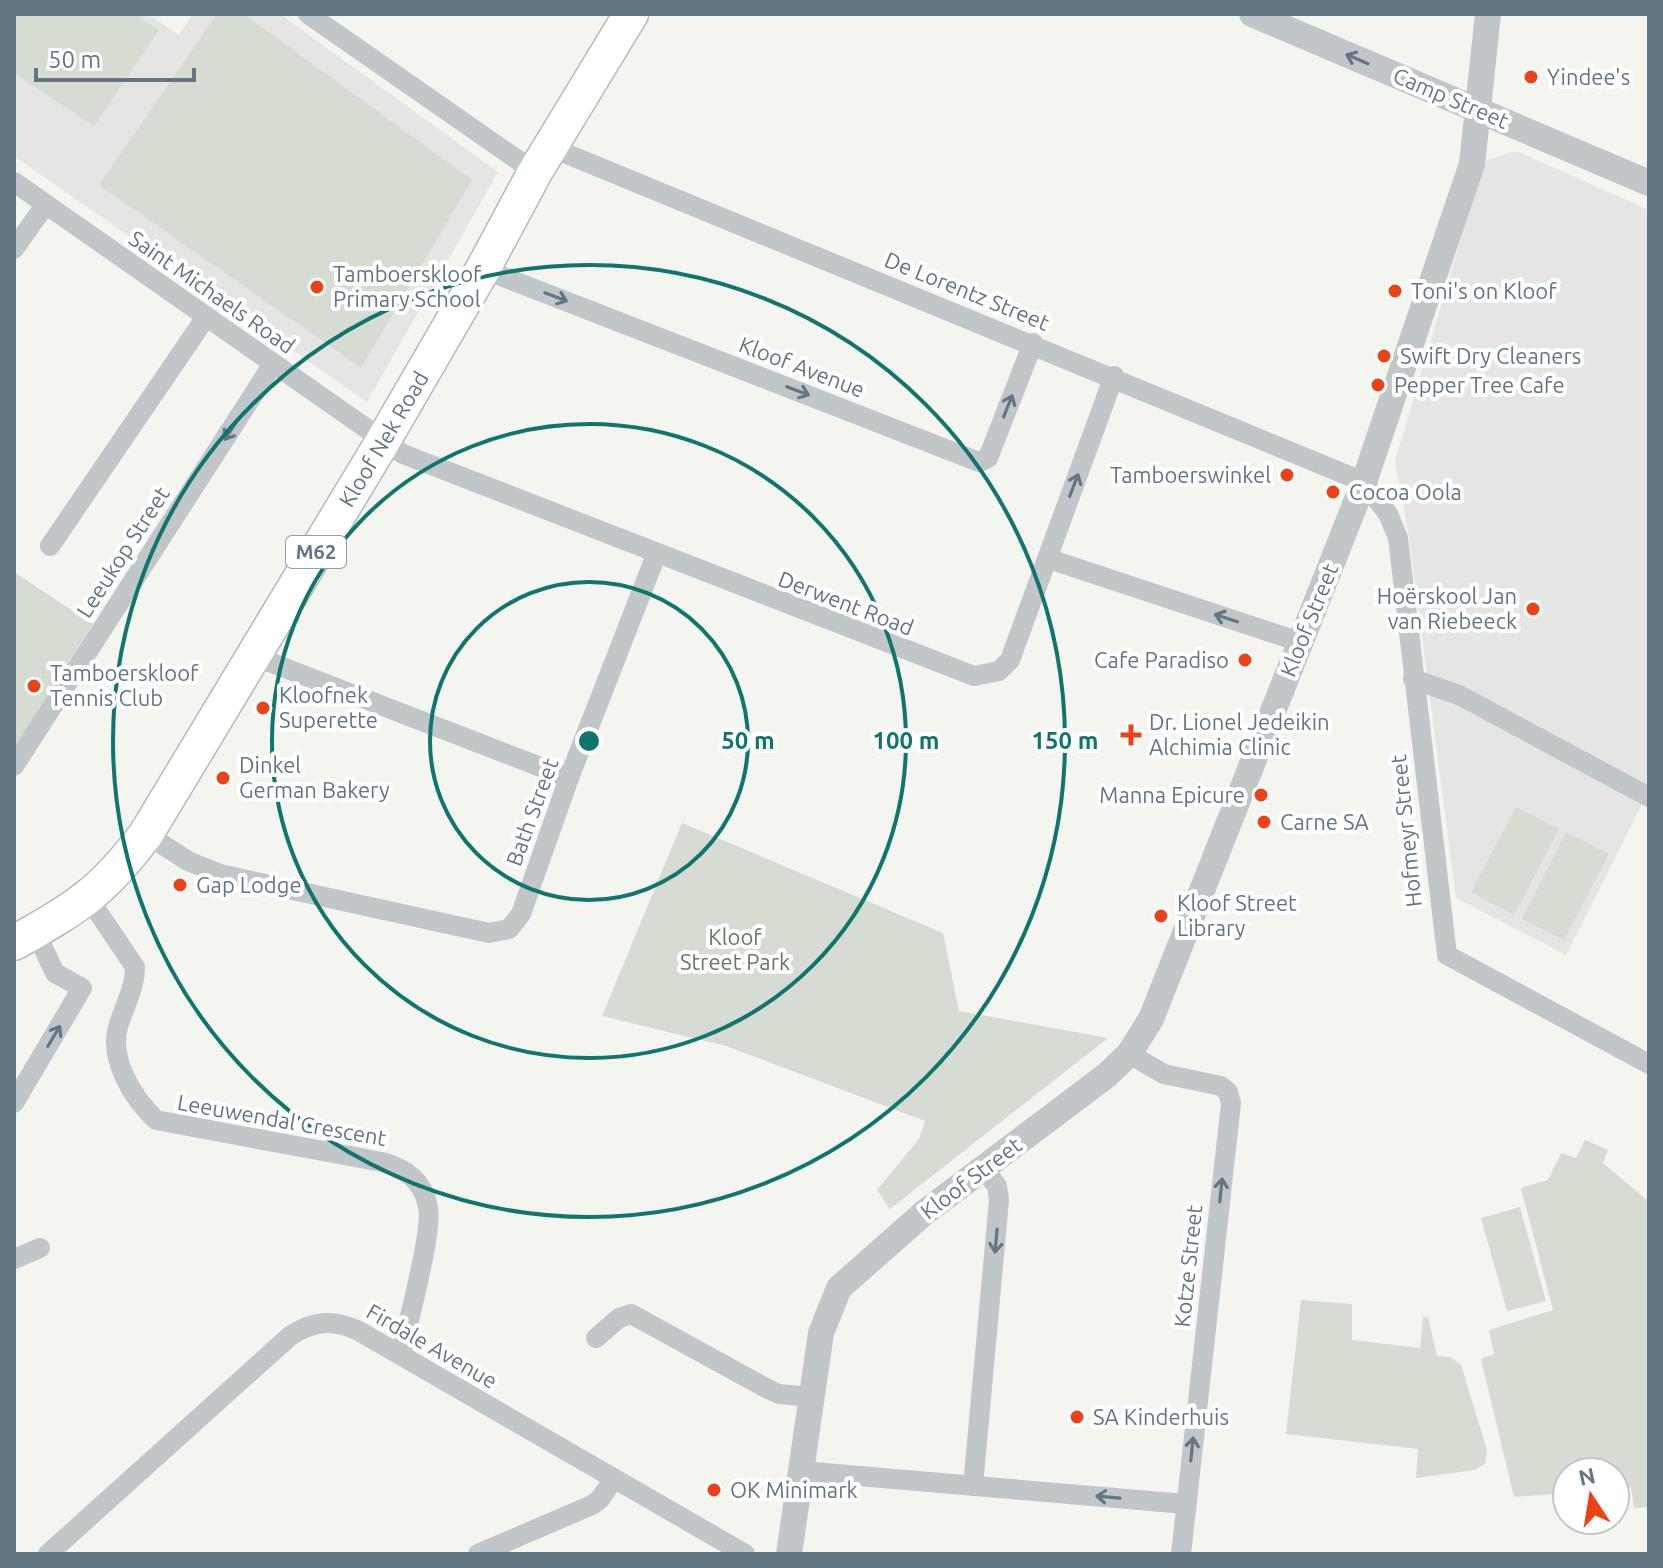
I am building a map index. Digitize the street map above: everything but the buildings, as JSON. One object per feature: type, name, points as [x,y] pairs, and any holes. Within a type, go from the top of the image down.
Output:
[{"type":"main road","name":"Kloof Nek Road","points":[[24,937],[89,899],[118,871],[146,834],[383,441],[483,269],[542,159],[631,14]]},
{"type":"street","name":"De Lorentz Street","points":[[308,14],[542,159],[1033,343],[1364,482]]},
{"type":"street","name":"Camp Street","points":[[1252,14],[1649,183]]},
{"type":"street","name":"Kloof Street","points":[[789,1554],[824,1317],[839,1288],[883,1247],[1095,1085],[1129,1054],[1156,1006],[1364,482],[1472,164],[1488,14]]},
{"type":"street","name":"Saint Michaels Road","points":[[14,182],[383,441]]},
{"type":"street","points":[[14,249],[46,204]]},
{"type":"street","name":"Kloof Avenue","points":[[483,269],[979,462],[988,458],[1033,343]]},
{"type":"street","points":[[50,546],[206,317]]},
{"type":"street","name":"Leeukop Street","points":[[14,766],[273,364]]},
{"type":"street","name":"Derwent Road","points":[[383,441],[403,454],[480,487],[960,673],[980,677],[999,671],[1010,660],[1114,376]]},
{"type":"street","name":"Hofmeyr Street","points":[[1364,482],[1388,514],[1398,538],[1447,955],[1649,1064]]},
{"type":"street","name":"Bath Street","points":[[146,834],[188,861],[220,874],[489,933],[509,929],[521,914],[569,778],[656,555]]},
{"type":"street","points":[[1049,559],[1300,642]]},
{"type":"street","points":[[254,656],[569,778]]},
{"type":"street","points":[[1413,679],[1470,701],[1649,797]]},
{"type":"street","name":"Leeuwendal Crescent","points":[[89,899],[135,967],[135,980],[117,1030],[116,1056],[123,1073],[156,1120],[382,1162],[406,1171],[420,1186],[429,1215],[401,1355]]},
{"type":"street","points":[[14,1103],[82,988],[55,973],[24,937]]},
{"type":"street","name":"Kotze Street","points":[[1129,1054],[1164,1074],[1221,1086],[1228,1092],[1231,1103],[1181,1554]]},
{"type":"street","points":[[973,1486],[999,1200],[997,1186],[983,1168]]},
{"type":"street","points":[[14,1259],[40,1248]]},
{"type":"street","points":[[596,1338],[619,1318],[631,1314],[779,1394],[812,1397]]},
{"type":"street","name":"Firdale Avenue","points":[[48,1554],[302,1328],[316,1323],[344,1324],[745,1554]]},
{"type":"street","points":[[801,1471],[1185,1504]]},
{"type":"street","points":[[478,1554],[592,1505],[614,1479]]},
{"type":"shaded area","name":"Tamboerskloof Primary School","points":[[14,14],[148,14],[179,35],[193,14],[280,14],[498,172],[367,402],[14,156]]},
{"type":"shaded area","name":"Hoërskool Jan van Riebeeck","points":[[1516,151],[1649,210],[1649,791],[1566,955],[1456,898],[1409,537],[1395,461],[1484,161]]},
{"type":"green space","points":[[14,14],[135,14],[159,30],[94,126],[14,73]]},
{"type":"green space","name":"Tamboerskloof Primary School","points":[[217,14],[244,14],[472,180],[361,368],[99,185]]},
{"type":"green space","name":"Tamboerskloof Tennis Club","points":[[14,572],[93,624],[14,748]]},
{"type":"green space","points":[[1516,807],[1559,829],[1514,915],[1471,892]]},
{"type":"green space","name":"Kloof Street Park","points":[[682,823],[943,933],[959,1011],[1108,1038],[890,1209],[877,1190],[919,1139],[925,1121],[726,1046],[602,1016]]},
{"type":"green space","points":[[1566,832],[1609,854],[1564,940],[1522,919]]},
{"type":"green space","points":[[1585,1140],[1608,1150],[1603,1163],[1649,1202],[1649,1507],[1634,1508],[1631,1456],[1551,1456],[1551,1494],[1514,1497],[1481,1359],[1494,1354],[1489,1330],[1553,1310],[1521,1188],[1548,1180],[1561,1153],[1576,1158]]},
{"type":"green space","points":[[1520,1207],[1546,1301],[1507,1311],[1481,1218]]},
{"type":"green space","points":[[1301,1300],[1352,1304],[1352,1340],[1420,1348],[1423,1317],[1428,1317],[1437,1356],[1450,1357],[1461,1365],[1487,1450],[1485,1464],[1475,1470],[1416,1478],[1418,1449],[1286,1434]]},
{"type":"place","name":"Yindee's","points":[[1531,77]]},
{"type":"place","name":"Tamboerskloof Primary School","points":[[317,287]]},
{"type":"place","name":"Toni's on Kloof","points":[[1395,291]]},
{"type":"place","name":"Swift Dry Cleaners","points":[[1384,356]]},
{"type":"place","name":"Pepper Tree Cafe","points":[[1378,385]]},
{"type":"place","name":"Tamboerswinkel","points":[[1287,475]]},
{"type":"place","name":"Cocoa Oola","points":[[1333,492]]},
{"type":"place","name":"Hoërskool Jan van Riebeeck","points":[[1533,609]]},
{"type":"place","name":"Cafe Paradiso","points":[[1245,660]]},
{"type":"place","name":"Tamboerskloof Tennis Club","points":[[34,686]]},
{"type":"place","name":"Kloofnek Superette","points":[[263,708]]},
{"type":"place","name":"Dr. Lionel Jedeikin Alchimia Clinic","points":[[1131,735]]},
{"type":"place","name":"Dinkel German Bakery","points":[[223,778]]},
{"type":"place","name":"Manna Epicure","points":[[1261,795]]},
{"type":"place","name":"Carne SA","points":[[1264,822]]},
{"type":"place","name":"Gap Lodge","points":[[180,885]]},
{"type":"place","name":"Kloof Street Library","points":[[1161,916]]},
{"type":"place","name":"SA Kinderhuis","points":[[1077,1417]]},
{"type":"place","name":"OK Minimark","points":[[714,1490]]}]
